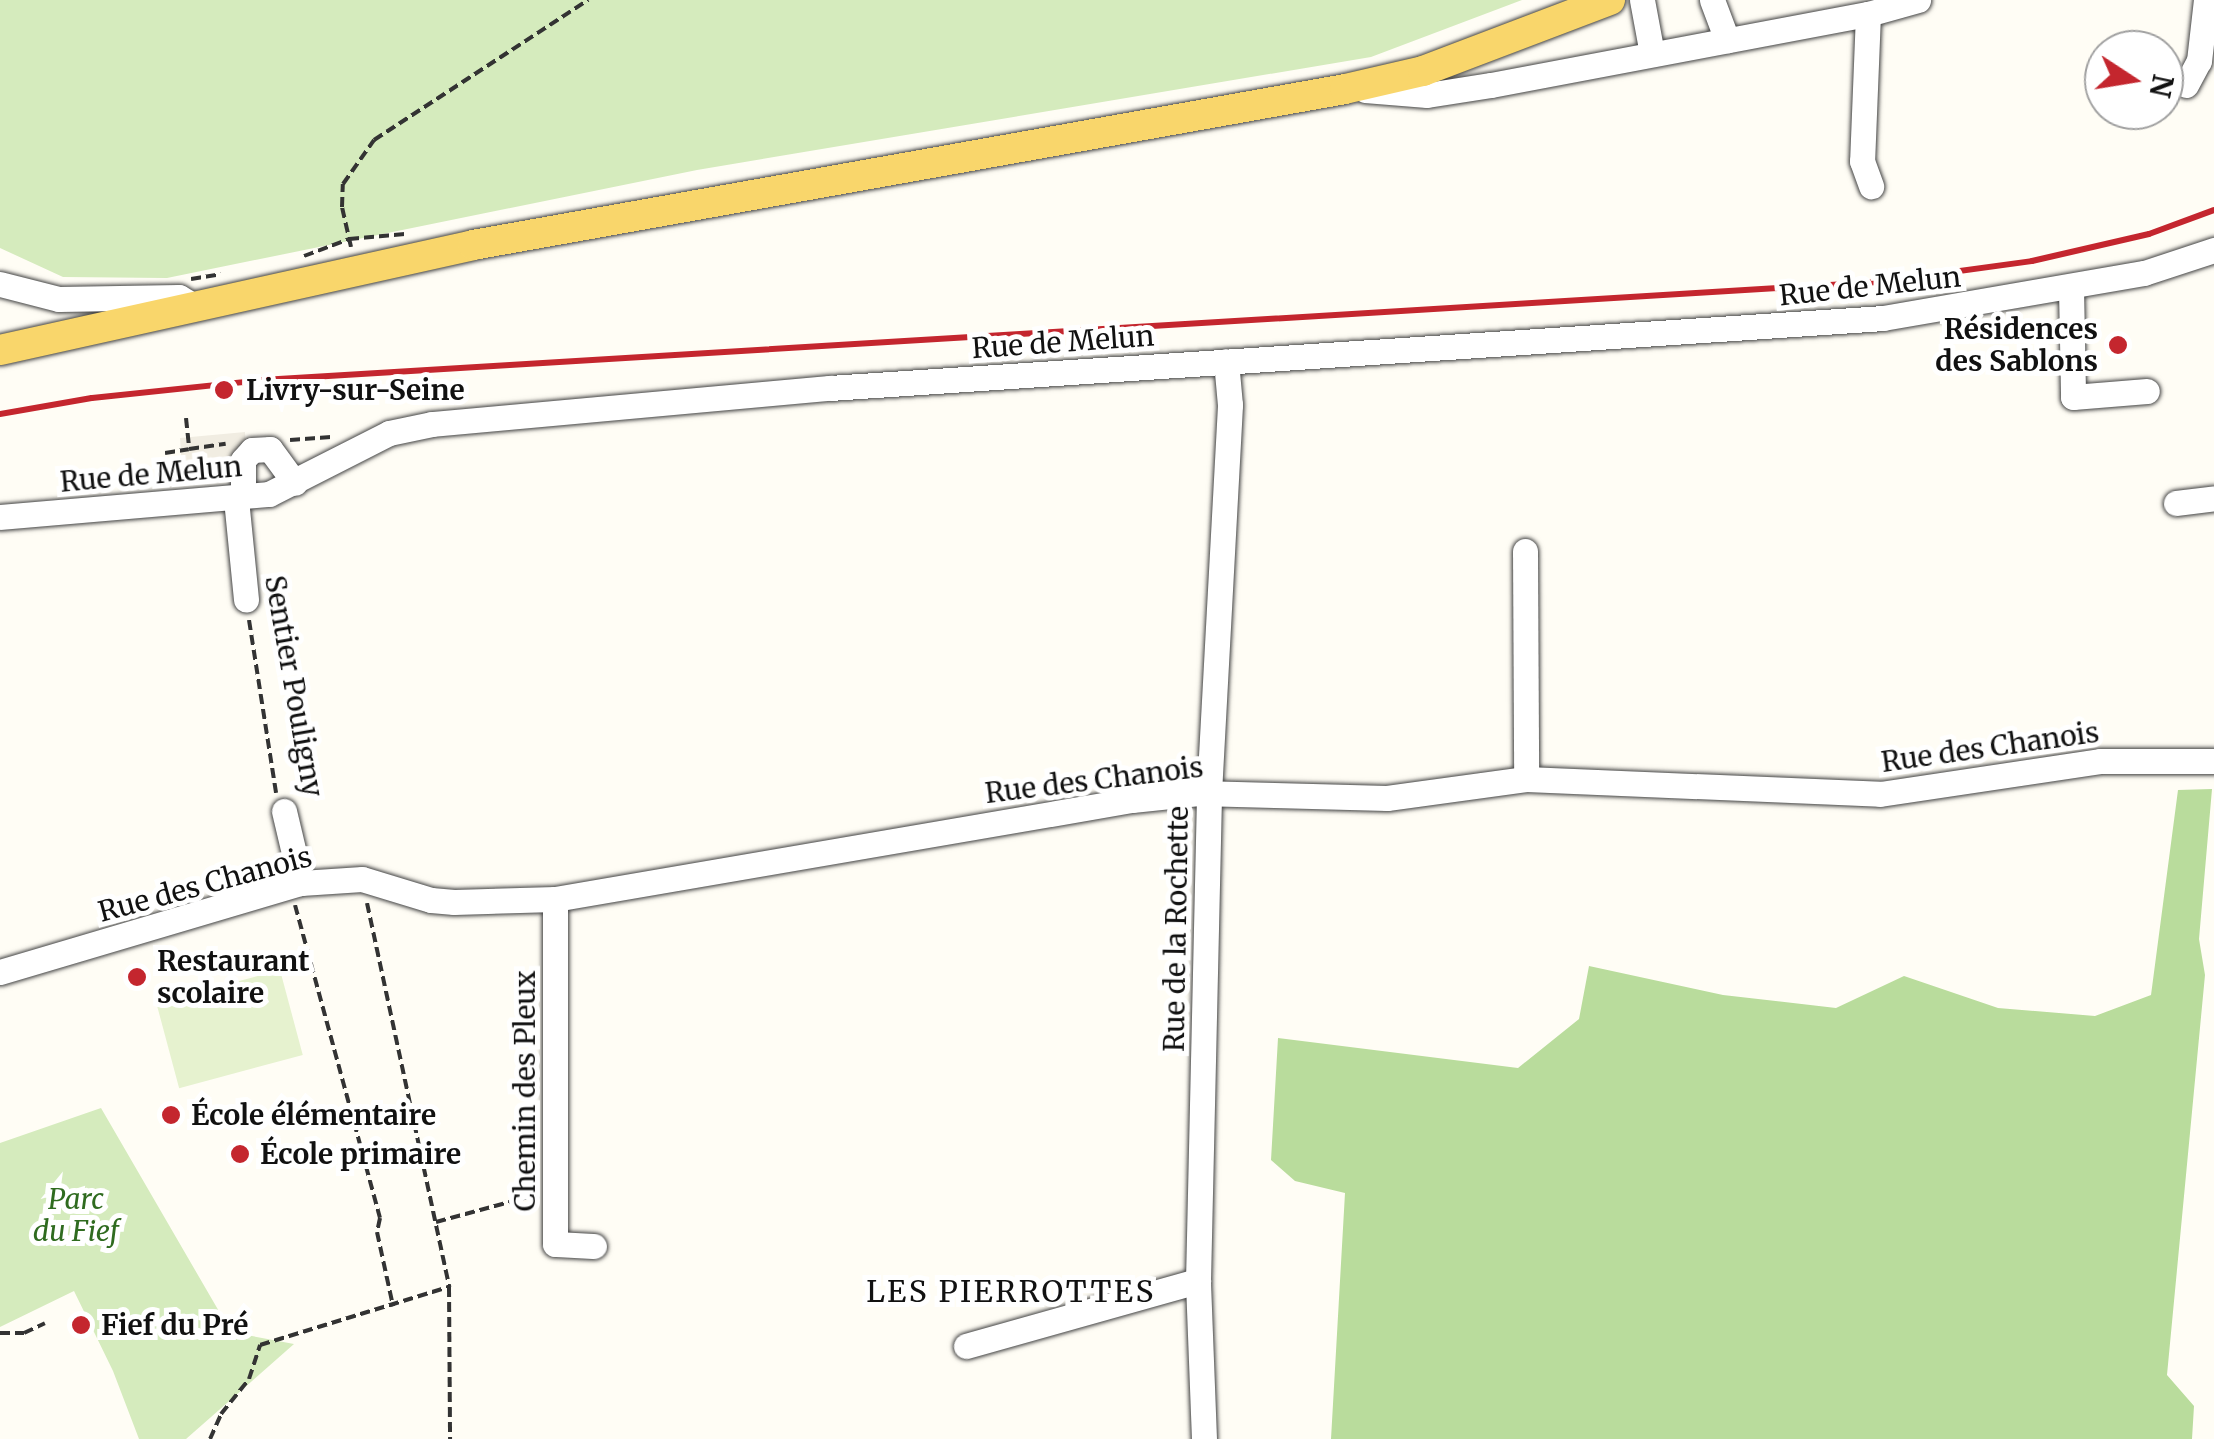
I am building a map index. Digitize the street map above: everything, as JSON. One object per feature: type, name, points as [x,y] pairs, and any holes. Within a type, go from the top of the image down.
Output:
[{"type":"main road","points":[[0,350],[356,269],[1345,89],[1423,71],[1610,0]]},
{"type":"street","points":[[1642,0],[1652,54]]},
{"type":"street","points":[[1712,0],[1726,40]]},
{"type":"street","points":[[1345,89],[1428,94],[1868,14],[1918,0]]},
{"type":"street","points":[[2186,85],[2199,61],[2206,0]]},
{"type":"street","points":[[1868,14],[1862,162],[1871,186]]},
{"type":"street","name":"Rue de Melun","points":[[0,517],[240,498],[295,483],[377,438],[432,424],[830,388],[1883,318],[2144,274],[2214,250]]},
{"type":"street","points":[[0,284],[59,299],[178,297],[194,306]]},
{"type":"street","points":[[2071,288],[2073,397],[2147,391]]},
{"type":"street","name":"Rue de la Rochette","points":[[1204,1439],[1198,1281],[1209,793],[1230,404],[1226,361]]},
{"type":"street","name":"Sentier Pouligny","points":[[246,600],[240,498],[242,460],[252,450],[270,448],[295,483]]},
{"type":"street","points":[[2176,502],[2214,498]]},
{"type":"street","points":[[1525,551],[1526,779]]},
{"type":"street","name":"Rue des Chanois","points":[[0,972],[295,885],[362,879],[430,900],[516,902],[1132,800],[1209,793],[1387,798],[1526,779],[1880,794],[2100,760],[2214,761]]},
{"type":"street","name":"Sentier Pouligny","points":[[284,811],[295,885]]},
{"type":"street","name":"Chemin des Pleux","points":[[555,898],[555,1244],[594,1246]]},
{"type":"street","points":[[966,1346],[1198,1281]]},
{"type":"path","points":[[356,269],[342,207],[343,184],[358,156],[374,140],[588,0]]},
{"type":"path","points":[[165,453],[190,449]]},
{"type":"path","name":"Sentier Pouligny","points":[[246,600],[276,794],[284,811]]},
{"type":"path","points":[[362,879],[449,1287],[450,1439]]},
{"type":"path","points":[[295,885],[380,1218],[377,1232],[393,1306]]},
{"type":"path","points":[[436,1222],[555,1189]]},
{"type":"path","points":[[210,1439],[221,1414],[249,1378],[260,1345],[449,1287]]},
{"type":"path","points":[[0,1333],[24,1333],[45,1323]]},
{"type":"green space","points":[[0,0],[1522,0],[1371,57],[697,170],[167,278],[63,277],[0,248]]},
{"type":"green space","points":[[2212,789],[2199,939],[2205,975],[2167,1375],[2194,1406],[2192,1439],[1331,1439],[1345,1193],[1295,1181],[1271,1160],[1278,1038],[1518,1068],[1579,1019],[1589,966],[1723,995],[1836,1008],[1904,976],[1998,1008],[2095,1016],[2151,995],[2178,790]]},
{"type":"green space","points":[[280,970],[303,1055],[179,1088],[156,1003]]},
{"type":"green space","name":"Parc du Fief","points":[[101,1108],[231,1332],[294,1344],[186,1439],[139,1439],[113,1371],[74,1291],[0,1327],[0,1143]]},
{"type":"shaded area","points":[[245,432],[246,448],[235,478],[199,482],[197,467],[182,468],[180,438]]},
{"type":"railway","points":[[0,414],[92,398],[262,380],[1879,282],[2032,261],[2149,234],[2214,210]]},
{"type":"place","name":"Résidences des Sablons","points":[[2118,345]]},
{"type":"place","name":"Livry-sur-Seine","points":[[224,390]]},
{"type":"place","name":"Restaurant scolaire","points":[[137,977]]},
{"type":"place","name":"École élémentaire","points":[[171,1115]]},
{"type":"place","name":"École primaire","points":[[240,1154]]},
{"type":"place","name":"Fief du Pré","points":[[81,1325]]},
{"type":"district","name":"LES PIERROTTES","points":[[1011,1291]]}]
